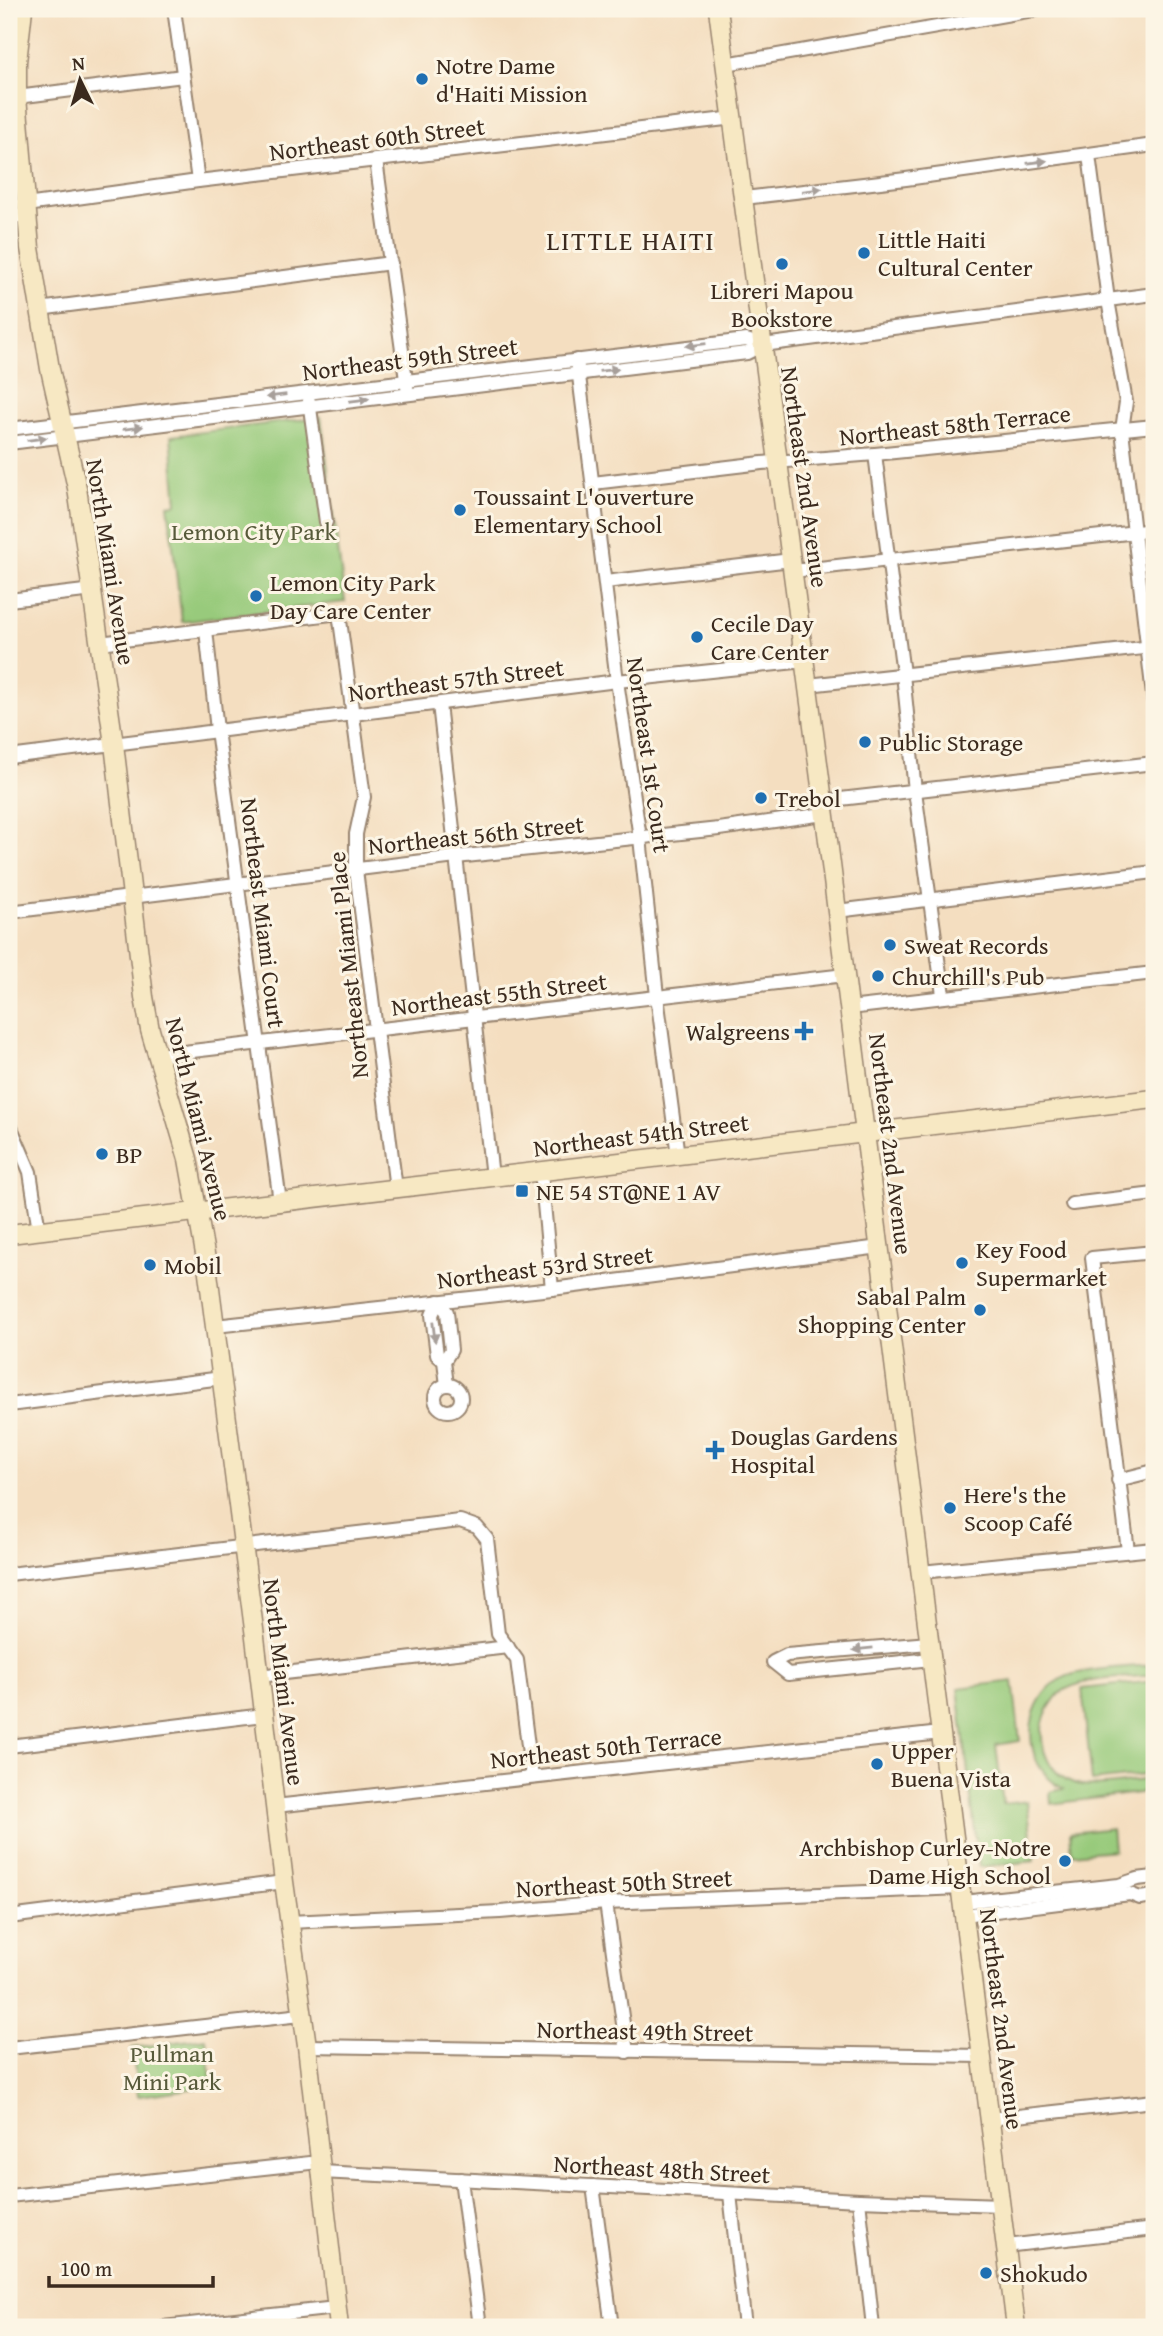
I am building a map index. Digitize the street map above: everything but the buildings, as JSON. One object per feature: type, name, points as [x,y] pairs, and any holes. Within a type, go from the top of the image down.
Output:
[{"type":"main road","name":"North Miami Avenue","points":[[23,9],[13,97],[39,309],[77,488],[93,590],[150,1030],[188,1159],[199,1211],[307,2046],[339,2327]]},
{"type":"main road","name":"Northeast 2nd Avenue","points":[[718,9],[824,807],[1016,2327]]},
{"type":"main road","name":"Northeast 54th Street","points":[[9,1234],[1154,1099]]},
{"type":"street","points":[[174,9],[198,181]]},
{"type":"street","points":[[726,64],[1039,9]]},
{"type":"street","points":[[13,97],[183,76]]},
{"type":"street","name":"Northeast 60th Street","points":[[9,218],[27,210],[198,181],[734,118]]},
{"type":"street","points":[[744,198],[1154,145]]},
{"type":"street","points":[[1089,155],[1108,300],[1126,402],[1122,430],[1151,647],[1154,704]]},
{"type":"street","points":[[376,160],[408,394]]},
{"type":"street","points":[[39,309],[391,263]]},
{"type":"street","name":"Northeast 59th Street","points":[[63,429],[406,380],[747,353],[763,345],[1154,293]]},
{"type":"street","name":"Northeast 59th Street","points":[[63,429],[310,407],[578,367]]},
{"type":"street","name":"Northeast 1st Court","points":[[578,367],[678,1156]]},
{"type":"street","points":[[308,392],[326,522]]},
{"type":"street","name":"Northeast 58th Terrace","points":[[593,482],[1154,426]]},
{"type":"street","points":[[9,429],[63,429]]},
{"type":"street","points":[[9,443],[63,429]]},
{"type":"street","points":[[875,454],[904,674],[915,790],[943,995]]},
{"type":"street","points":[[605,582],[792,565],[887,561],[1154,530]]},
{"type":"street","points":[[9,600],[93,590]]},
{"type":"street","name":"Northeast Miami Place","points":[[206,630],[339,613],[364,797],[356,834],[356,870],[396,1189]]},
{"type":"street","points":[[100,643],[206,630]]},
{"type":"street","name":"Northeast Miami Court","points":[[206,630],[280,1202]]},
{"type":"street","points":[[808,685],[1151,647]]},
{"type":"street","name":"Northeast 57th Street","points":[[9,757],[617,681],[805,661]]},
{"type":"street","points":[[439,704],[492,1177]]},
{"type":"street","name":"Northeast 56th Street","points":[[9,912],[456,857],[639,838],[915,790],[1154,763]]},
{"type":"street","points":[[837,911],[1154,872]]},
{"type":"street","points":[[849,1008],[1154,972]]},
{"type":"street","name":"Northeast 55th Street","points":[[158,1055],[845,975]]},
{"type":"street","points":[[9,1123],[30,1172],[39,1231]]},
{"type":"street","points":[[541,1172],[552,1289]]},
{"type":"street","points":[[1072,1204],[1154,1194]]},
{"type":"street","name":"Northeast 53rd Street","points":[[215,1326],[552,1289],[880,1247]]},
{"type":"street","points":[[1128,1550],[1092,1258],[1154,1252]]},
{"type":"street","points":[[438,1301],[432,1315],[437,1355],[444,1360],[447,1385]]},
{"type":"street","points":[[9,1405],[222,1378]]},
{"type":"street","points":[[1118,1480],[1154,1471]]},
{"type":"street","points":[[9,1574],[460,1521],[477,1527],[487,1539],[498,1634],[517,1660],[533,1777]]},
{"type":"street","points":[[920,1572],[1154,1549]]},
{"type":"street","points":[[259,1676],[508,1647]]},
{"type":"street","points":[[930,1651],[788,1674],[773,1662],[786,1655],[930,1651]]},
{"type":"street","points":[[812,1654],[814,1671]]},
{"type":"street","points":[[9,1746],[264,1715]]},
{"type":"street","name":"Northeast 50th Terrace","points":[[275,1806],[941,1732]]},
{"type":"street","name":"Northeast 50th Street","points":[[963,1902],[1119,1885],[1154,1877]]},
{"type":"street","points":[[9,1917],[284,1882]]},
{"type":"street","name":"Northeast 50th Street","points":[[289,1923],[500,1912],[606,1903],[963,1902],[1130,1894],[1140,1898],[1154,1896]]},
{"type":"street","points":[[606,1903],[627,2052]]},
{"type":"street","points":[[9,2048],[301,2015]]},
{"type":"street","name":"Northeast 49th Street","points":[[307,2046],[982,2056]]},
{"type":"street","points":[[990,2119],[1154,2101]]},
{"type":"street","name":"Northeast 48th Street","points":[[9,2196],[320,2167],[461,2179],[1000,2205]]},
{"type":"street","points":[[461,2179],[480,2327]]},
{"type":"street","points":[[593,2186],[612,2327]]},
{"type":"street","points":[[730,2193],[745,2327]]},
{"type":"street","points":[[859,2200],[873,2327]]},
{"type":"street","points":[[1006,2246],[1154,2229]]},
{"type":"street","points":[[163,2327],[336,2308]]},
{"type":"green space","name":"Lemon City Park","points":[[321,417],[345,602],[182,622],[168,505],[177,504],[171,436]]},
{"type":"green space","points":[[1154,1665],[1154,1675],[1092,1681],[1060,1693],[1045,1716],[1042,1739],[1048,1761],[1063,1778],[1082,1785],[1103,1785],[1154,1778],[1154,1791],[1051,1804],[1050,1792],[1063,1789],[1048,1777],[1033,1752],[1032,1725],[1040,1699],[1059,1680],[1078,1673]]},
{"type":"green space","points":[[1013,1681],[1020,1741],[996,1745],[1003,1804],[1027,1801],[1034,1861],[979,1867],[958,1688]]},
{"type":"green space","points":[[1154,1681],[1154,1774],[1092,1781],[1082,1689]]},
{"type":"green space","points":[[1112,1828],[1114,1850],[1072,1854],[1070,1833]]},
{"type":"green space","name":"Pullman Mini Park","points":[[206,2038],[212,2086],[138,2096],[132,2048]]},
{"type":"place","name":"Notre Dame d'Haiti Mission","points":[[422,79]]},
{"type":"place","name":"Little Haiti Cultural Center","points":[[864,253]]},
{"type":"place","name":"Libreri Mapou Bookstore","points":[[782,264]]},
{"type":"place","name":"Toussaint L'ouverture Elementary School","points":[[460,510]]},
{"type":"place","name":"Lemon City Park Day Care Center","points":[[256,596]]},
{"type":"place","name":"Cecile Day Care Center","points":[[697,637]]},
{"type":"place","name":"Public Storage","points":[[865,742]]},
{"type":"place","name":"Trebol","points":[[761,798]]},
{"type":"place","name":"Sweat Records","points":[[890,945]]},
{"type":"place","name":"Churchill's Pub","points":[[878,976]]},
{"type":"place","name":"Walgreens","points":[[804,1031]]},
{"type":"place","name":"BP","points":[[102,1154]]},
{"type":"place","name":"NE 54 ST@NE 1 AV","points":[[522,1191]]},
{"type":"place","name":"Key Food Supermarket","points":[[962,1263]]},
{"type":"place","name":"Mobil","points":[[150,1265]]},
{"type":"place","name":"Sabal Palm Shopping Center","points":[[980,1310]]},
{"type":"place","name":"Douglas Gardens Hospital","points":[[715,1450]]},
{"type":"place","name":"Here's the Scoop Café","points":[[950,1508]]},
{"type":"place","name":"Upper Buena Vista","points":[[877,1764]]},
{"type":"place","name":"Archbishop Curley-Notre Dame High School","points":[[1065,1861]]},
{"type":"place","name":"Shokudo","points":[[986,2273]]},
{"type":"district","name":"LITTLE HAITI","points":[[631,240]]}]
